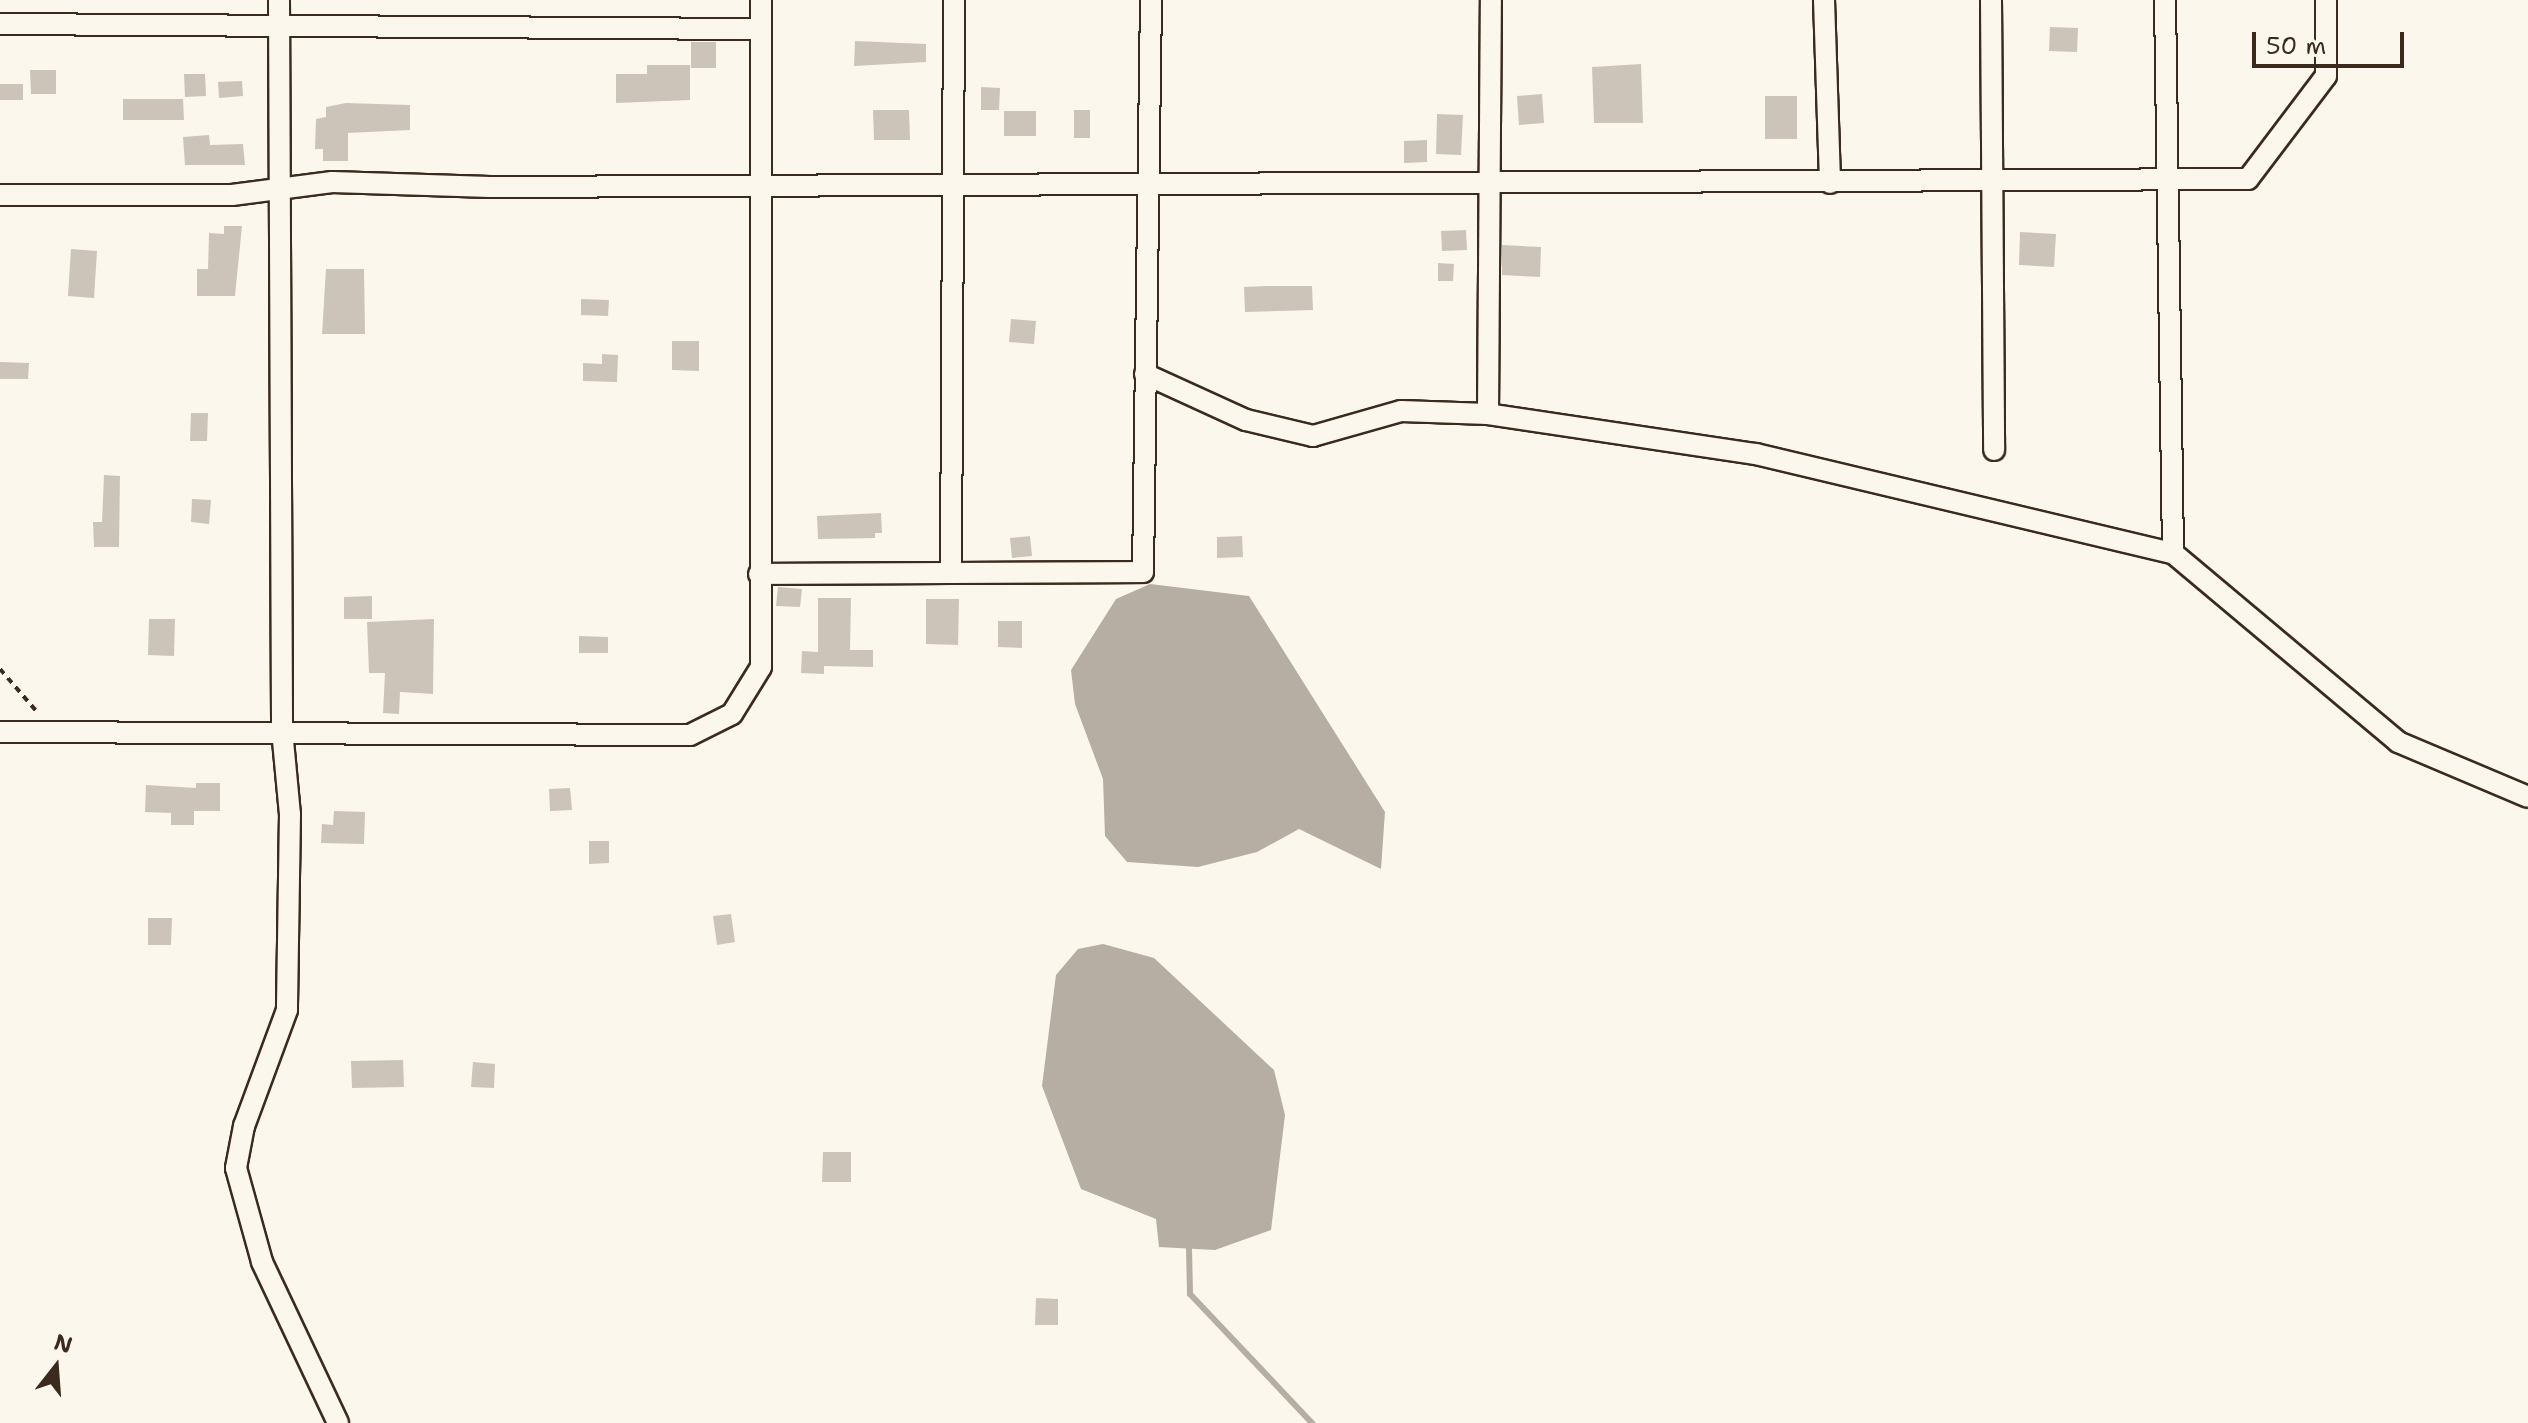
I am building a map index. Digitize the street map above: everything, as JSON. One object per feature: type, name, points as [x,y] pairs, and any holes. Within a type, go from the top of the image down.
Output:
[{"type":"street","points":[[279,0],[276,187],[282,730],[290,814],[287,1010],[244,1126],[236,1168],[262,1262],[338,1423]]},
{"type":"street","points":[[0,732],[282,730],[690,735],[732,714],[761,667],[759,574],[764,185],[761,0]]},
{"type":"street","points":[[951,573],[954,0]]},
{"type":"street","points":[[759,574],[1143,572],[1151,182],[1151,0]]},
{"type":"street","points":[[1488,414],[1493,181],[1491,0]]},
{"type":"street","points":[[1824,0],[1830,183]]},
{"type":"street","points":[[1991,0],[1994,450]]},
{"type":"street","points":[[2165,0],[2173,553]]},
{"type":"street","points":[[0,195],[232,195],[332,182],[490,187],[954,182],[1993,183],[2248,179],[2326,76],[2326,0]]},
{"type":"street","points":[[0,24],[761,29]]},
{"type":"street","points":[[1145,374],[1246,420],[1313,436],[1401,411],[1488,414],[1756,454],[2173,553],[2398,742],[2528,797]]},
{"type":"path","points":[[0,669],[53,730]]},
{"type":"shaded area","points":[[1150,584],[1249,596],[1385,812],[1381,869],[1299,829],[1257,852],[1198,867],[1127,862],[1105,836],[1103,779],[1075,704],[1071,670],[1116,599]]},
{"type":"shaded area","points":[[1103,944],[1154,958],[1274,1070],[1285,1115],[1271,1230],[1215,1250],[1159,1247],[1156,1219],[1081,1189],[1042,1086],[1056,975],[1078,949]]},
{"type":"building","points":[[2050,27],[2078,28],[2077,52],[2049,51]]},
{"type":"building","points":[[855,41],[926,44],[926,62],[854,66]]},
{"type":"building","points":[[691,42],[716,42],[716,68],[691,68]]},
{"type":"building","points":[[1641,64],[1643,123],[1594,123],[1592,67]]},
{"type":"building","points":[[647,65],[690,65],[690,100],[616,103],[616,74],[647,74]]},
{"type":"building","points":[[30,70],[56,70],[56,94],[31,94]]},
{"type":"building","points":[[184,74],[205,74],[206,96],[185,97]]},
{"type":"building","points":[[242,81],[243,96],[219,98],[218,82]]},
{"type":"building","points":[[0,84],[23,84],[23,100],[0,100]]},
{"type":"building","points":[[981,87],[1000,88],[999,110],[981,110]]},
{"type":"building","points":[[1542,94],[1544,123],[1519,125],[1517,96]]},
{"type":"building","points":[[1765,96],[1797,96],[1797,139],[1765,139]]},
{"type":"building","points":[[123,99],[183,99],[184,120],[123,120]]},
{"type":"building","points":[[346,103],[410,105],[410,130],[348,133],[348,161],[323,161],[323,149],[315,149],[316,119],[326,117],[326,107]]},
{"type":"building","points":[[873,110],[909,110],[910,140],[874,140]]},
{"type":"building","points":[[1074,110],[1090,110],[1090,138],[1074,138]]},
{"type":"building","points":[[1004,111],[1036,111],[1036,136],[1004,136]]},
{"type":"building","points":[[1437,114],[1463,115],[1461,155],[1436,154]]},
{"type":"building","points":[[209,135],[210,145],[243,144],[245,165],[185,165],[183,137]]},
{"type":"building","points":[[1427,140],[1427,162],[1404,163],[1404,141]]},
{"type":"building","points":[[224,226],[242,226],[235,296],[197,296],[197,269],[208,269],[209,233],[224,234]]},
{"type":"building","points":[[1466,230],[1467,250],[1442,251],[1441,231]]},
{"type":"building","points":[[2020,232],[2056,234],[2054,267],[2019,265]]},
{"type":"building","points":[[1502,245],[1541,247],[1540,277],[1502,275]]},
{"type":"building","points":[[71,249],[97,251],[94,298],[68,296]]},
{"type":"building","points":[[1438,263],[1454,264],[1453,281],[1438,281]]},
{"type":"building","points":[[326,269],[364,269],[365,334],[322,334]]},
{"type":"building","points":[[1312,286],[1313,310],[1245,312],[1244,287]]},
{"type":"building","points":[[581,299],[609,300],[608,316],[581,315]]},
{"type":"building","points":[[1011,319],[1036,321],[1034,344],[1009,342]]},
{"type":"building","points":[[672,341],[699,341],[699,371],[672,370]]},
{"type":"building","points":[[602,354],[618,355],[617,382],[583,381],[583,363],[602,364]]},
{"type":"building","points":[[0,362],[29,363],[28,379],[0,379]]},
{"type":"building","points":[[191,413],[208,413],[207,441],[190,441]]},
{"type":"building","points":[[104,475],[120,476],[119,547],[94,547],[93,522],[102,522]]},
{"type":"building","points":[[192,499],[211,500],[209,524],[191,522]]},
{"type":"building","points":[[881,513],[882,533],[875,533],[875,538],[818,539],[817,516]]},
{"type":"building","points":[[1030,536],[1032,556],[1012,558],[1010,538]]},
{"type":"building","points":[[1242,536],[1243,557],[1217,558],[1217,537]]},
{"type":"building","points":[[778,587],[802,589],[800,607],[776,606]]},
{"type":"building","points":[[372,596],[372,619],[344,619],[344,597]]},
{"type":"building","points":[[818,598],[851,598],[850,650],[873,650],[873,667],[824,666],[824,674],[801,673],[802,651],[818,652]]},
{"type":"building","points":[[926,599],[959,599],[958,645],[926,644]]},
{"type":"building","points":[[149,619],[175,619],[174,656],[148,655]]},
{"type":"building","points":[[434,619],[433,694],[400,692],[399,714],[383,713],[385,673],[369,673],[367,622]]},
{"type":"building","points":[[998,621],[1022,621],[1022,648],[998,647]]},
{"type":"building","points":[[579,636],[608,637],[608,653],[579,653]]},
{"type":"building","points":[[196,783],[220,783],[220,811],[194,811],[194,825],[171,825],[171,813],[145,812],[146,785],[196,788]]},
{"type":"building","points":[[570,788],[572,810],[550,811],[549,789]]},
{"type":"building","points":[[334,811],[365,812],[364,844],[321,843],[322,824],[333,825]]},
{"type":"building","points":[[589,841],[609,841],[609,863],[589,864]]},
{"type":"building","points":[[731,914],[735,942],[717,945],[713,916]]},
{"type":"building","points":[[148,918],[172,918],[171,945],[148,945]]},
{"type":"building","points":[[403,1060],[404,1087],[352,1088],[351,1061]]},
{"type":"building","points":[[473,1062],[495,1064],[494,1088],[471,1087]]},
{"type":"building","points":[[823,1152],[851,1152],[851,1182],[822,1182]]},
{"type":"building","points":[[1036,1298],[1058,1299],[1058,1325],[1035,1325]]},
{"type":"waterway","points":[[1189,1249],[1190,1294],[1312,1423]]}]
